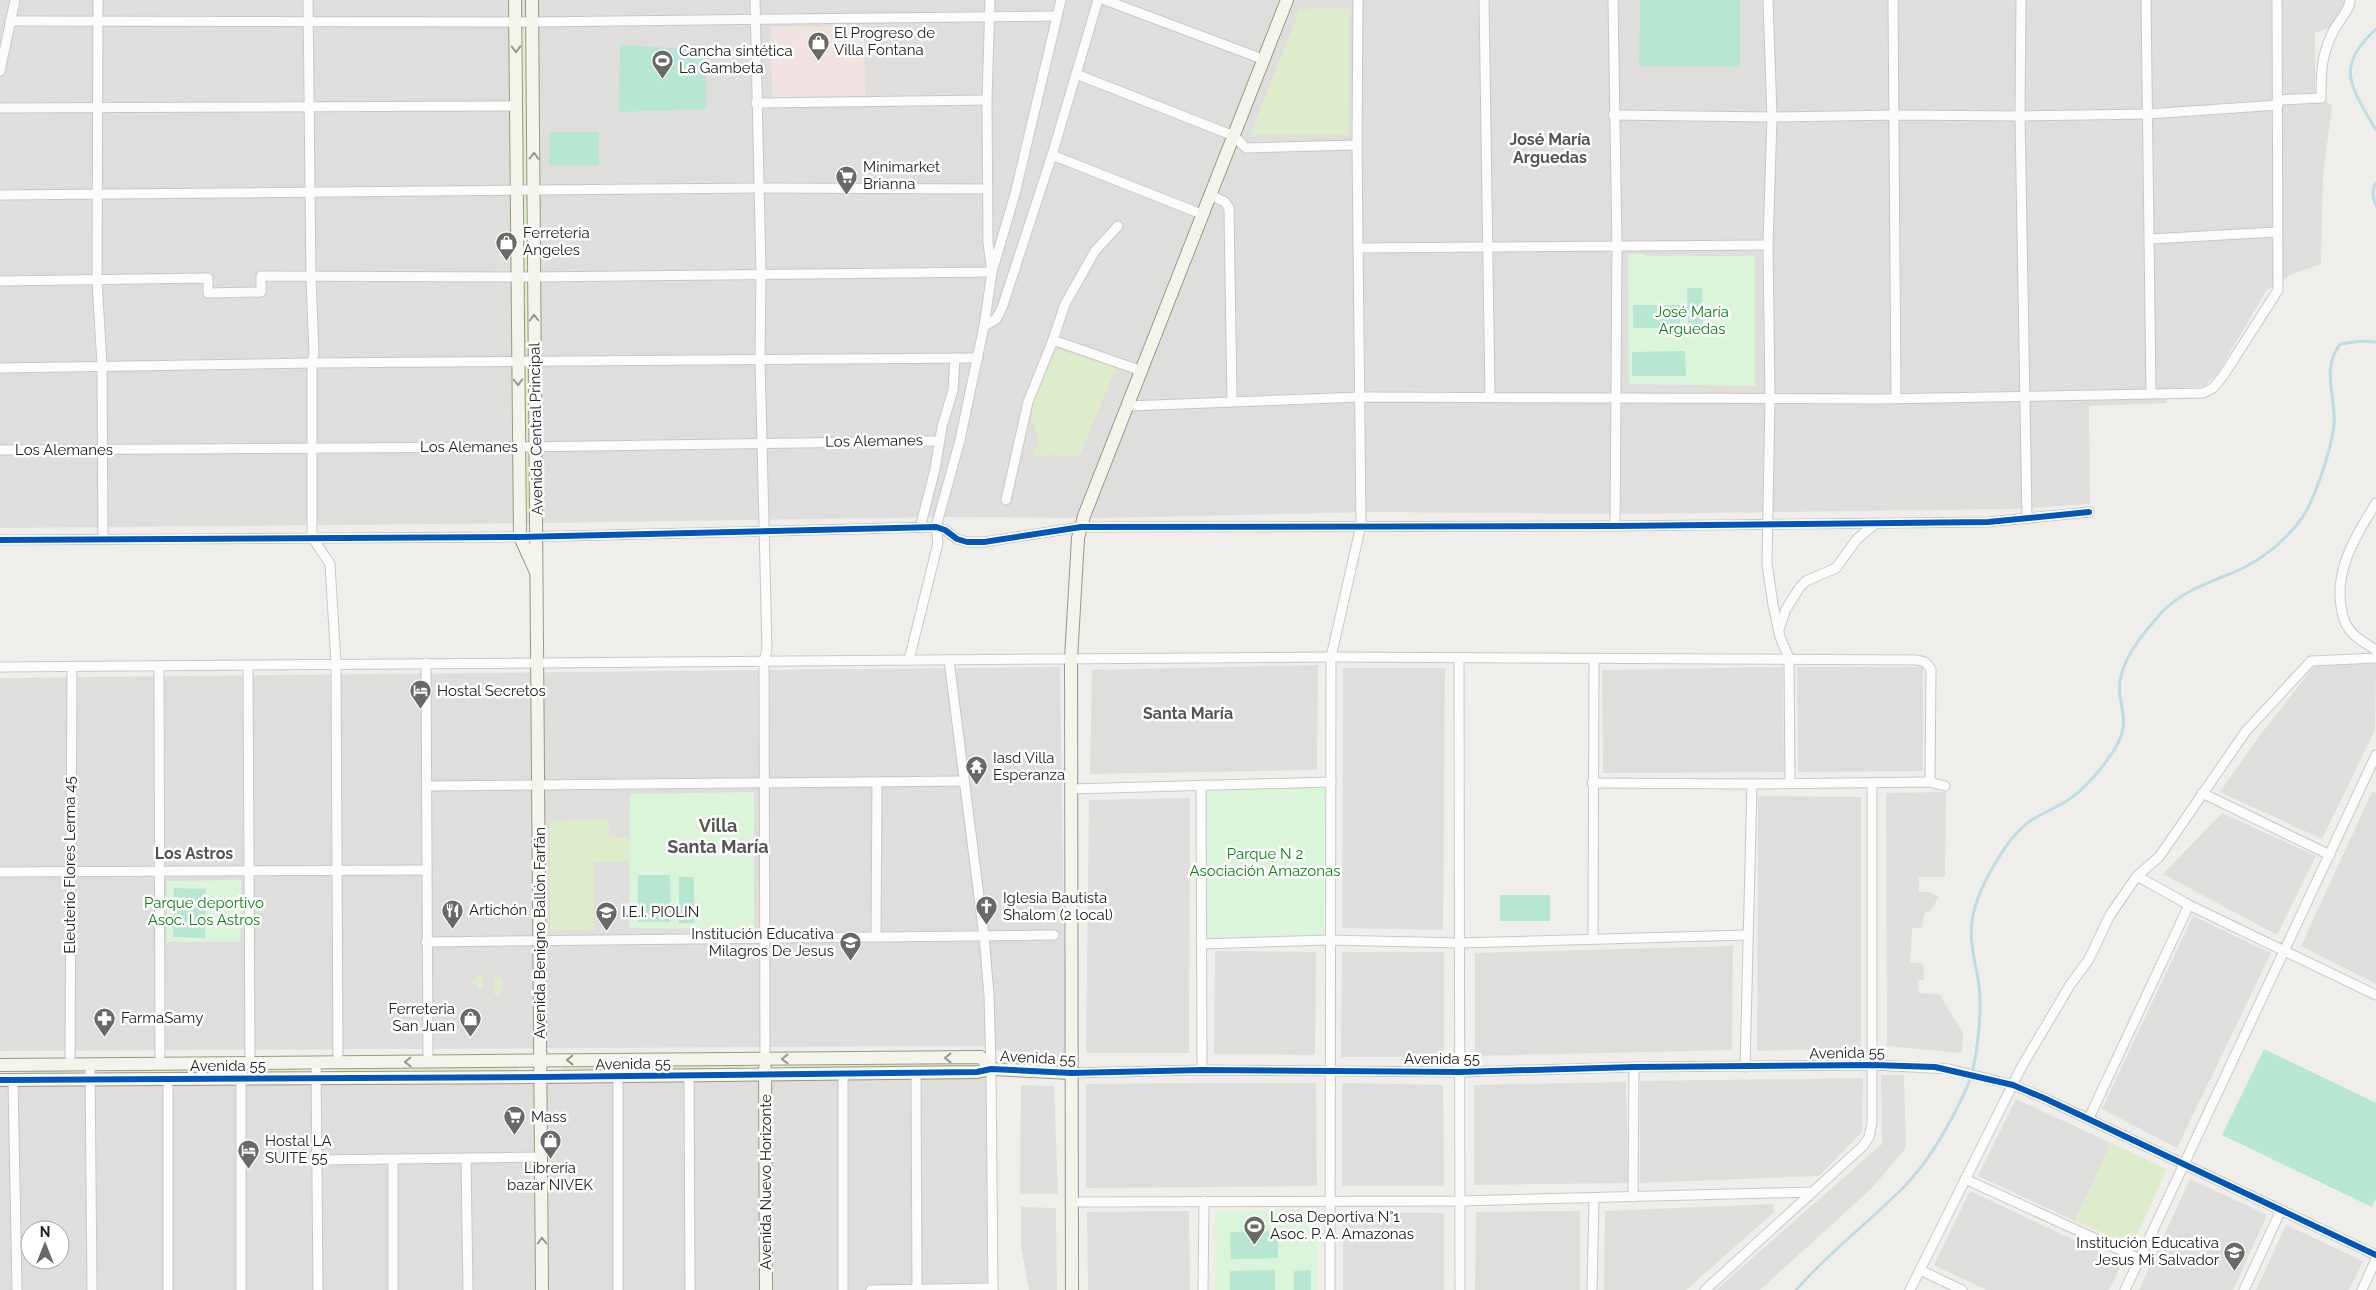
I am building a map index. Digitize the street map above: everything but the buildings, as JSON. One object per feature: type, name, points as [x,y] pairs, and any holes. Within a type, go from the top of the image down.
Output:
[{"type":"street","points":[[0,71],[2,40],[10,21],[14,0]]},
{"type":"street","points":[[98,0],[97,281],[102,365],[103,539]]},
{"type":"street","points":[[308,0],[311,277],[314,352],[312,363],[311,447],[312,537],[330,564],[336,664],[338,1063]]},
{"type":"street","name":"Avenida Central Principal","points":[[515,0],[516,277],[520,537],[538,577]]},
{"type":"street","name":"Avenida Central Principal","points":[[532,0],[533,277],[538,577]]},
{"type":"street","points":[[755,0],[761,273],[760,360],[767,649],[764,662],[763,783],[765,1059]]},
{"type":"street","points":[[990,0],[987,100],[988,260],[992,272]]},
{"type":"street","points":[[909,660],[938,543],[936,527],[960,440],[978,358],[992,272],[1015,194],[1061,0]]},
{"type":"street","points":[[984,326],[996,319],[1002,308],[1052,155],[1098,0]]},
{"type":"street","points":[[1105,0],[1264,60]]},
{"type":"street","points":[[1072,1290],[1071,659],[1078,538],[1287,0]]},
{"type":"street","points":[[1330,1290],[1329,940],[1331,656],[1361,525],[1357,145],[1358,0]]},
{"type":"street","points":[[1484,0],[1486,246],[1490,397]]},
{"type":"street","points":[[1613,0],[1617,246],[1615,526]]},
{"type":"street","points":[[1768,0],[1772,117],[1768,245],[1770,398],[1767,564],[1779,629],[1789,658],[1790,783]]},
{"type":"street","points":[[1893,0],[1896,114],[1896,398]]},
{"type":"street","points":[[2021,0],[2020,116],[2027,519]]},
{"type":"street","points":[[2146,0],[2151,393]]},
{"type":"street","points":[[1128,406],[1360,397],[1896,398],[2203,393],[2213,388],[2223,376],[2278,290],[2277,0]]},
{"type":"street","points":[[1614,114],[1772,117],[1896,114],[2020,116],[2148,114],[2321,98],[2320,67],[2336,25],[2350,5],[2350,0]]},
{"type":"street","points":[[10,21],[98,23],[533,22],[1056,16]]},
{"type":"street","points":[[1076,74],[1234,136],[1242,146],[1252,149],[1357,145]]},
{"type":"street","points":[[756,103],[987,100]]},
{"type":"street","points":[[0,108],[516,106]]},
{"type":"street","points":[[1052,155],[1204,215]]},
{"type":"street","points":[[0,195],[759,188],[988,189]]},
{"type":"street","points":[[1211,195],[1225,202],[1229,208],[1232,401]]},
{"type":"street","points":[[1006,500],[1028,402],[1054,340],[1065,304],[1095,251],[1118,226]]},
{"type":"street","points":[[2150,239],[2277,232]]},
{"type":"street","points":[[1358,248],[1768,245]]},
{"type":"street","points":[[0,281],[208,278],[208,293],[261,292],[261,276],[533,277],[761,273],[992,272]]},
{"type":"street","points":[[1054,340],[1142,371]]},
{"type":"street","points":[[920,528],[935,469],[939,441],[953,390],[955,358]]},
{"type":"street","points":[[0,368],[102,365],[978,358]]},
{"type":"street","name":"Los Alemanes","points":[[0,450],[536,447],[939,441]]},
{"type":"street","points":[[2376,503],[2353,541],[2343,564],[2341,593],[2345,623],[2359,639],[2376,650]]},
{"type":"street","points":[[0,540],[520,537],[764,533],[936,527],[946,530],[957,539],[967,542],[984,542],[1081,527],[1615,526],[1988,522],[2089,512]]},
{"type":"street","points":[[1779,629],[1786,609],[1800,587],[1806,581],[1836,568],[1856,539],[1876,523]]},
{"type":"street","name":"Avenida Benigno Ballón Farfán","points":[[538,577],[542,1290]]},
{"type":"street","points":[[0,667],[1331,656],[1594,660],[1789,658],[1917,660],[1925,662],[1931,669],[1930,782]]},
{"type":"street","points":[[1459,658],[1460,1290]]},
{"type":"street","points":[[1910,1290],[2013,1085],[2070,985],[2089,959],[2110,915],[2137,876],[2159,857],[2246,731],[2311,661],[2376,658]]},
{"type":"street","points":[[871,1290],[993,1289],[991,1069],[984,936],[950,660]]},
{"type":"street","points":[[1592,938],[1594,660]]},
{"type":"street","points":[[426,663],[428,1062]]},
{"type":"street","points":[[248,665],[250,1062]]},
{"type":"street","name":"Eleuterio Flores Lerma 45","points":[[70,1064],[72,666]]},
{"type":"street","points":[[159,666],[160,1063]]},
{"type":"street","points":[[2125,1290],[2376,755]]},
{"type":"street","points":[[427,786],[964,781]]},
{"type":"street","points":[[1071,789],[1331,782]]},
{"type":"street","points":[[1592,783],[1930,782],[1945,786]]},
{"type":"street","points":[[876,937],[877,783]]},
{"type":"street","points":[[1705,1290],[1863,1146],[1869,1137],[1872,1123],[1873,1065],[1872,783]]},
{"type":"street","points":[[1745,1067],[1752,784]]},
{"type":"street","points":[[1201,785],[1202,1070]]},
{"type":"street","points":[[2202,793],[2330,855]]},
{"type":"street","points":[[0,872],[427,870]]},
{"type":"street","points":[[2137,876],[2189,904],[2376,995]]},
{"type":"street","points":[[2089,1118],[2189,904]]},
{"type":"street","points":[[426,942],[1054,935]]},
{"type":"street","points":[[1202,944],[1329,940],[1460,943],[1748,935]]},
{"type":"street","name":"Avenida 55","points":[[0,1065],[981,1058],[991,1069]]},
{"type":"street","name":"Avenida Nuevo Horizonte","points":[[765,1059],[766,1290]]},
{"type":"street","points":[[316,1063],[318,1290]]},
{"type":"street","points":[[90,1064],[92,1290]]},
{"type":"street","name":"Avenida 55","points":[[0,1080],[541,1078],[981,1072],[991,1069],[1071,1073],[1202,1070],[1459,1072],[1634,1067],[1873,1065],[1935,1067],[2013,1085],[2089,1118],[2376,1257]]},
{"type":"street","points":[[1633,1197],[1634,1067]]},
{"type":"street","points":[[916,1073],[917,1290]]},
{"type":"street","points":[[843,1074],[843,1290]]},
{"type":"street","points":[[618,1076],[618,1290]]},
{"type":"street","points":[[689,1076],[690,1290]]},
{"type":"street","points":[[241,1078],[241,1290]]},
{"type":"street","points":[[168,1079],[168,1290]]},
{"type":"street","points":[[13,1080],[17,1290]]},
{"type":"street","points":[[317,1160],[541,1157]]},
{"type":"street","points":[[466,1159],[468,1290]]},
{"type":"street","points":[[393,1160],[394,1290]]},
{"type":"street","points":[[1965,1179],[2140,1259]]},
{"type":"street","points":[[1072,1202],[1460,1201],[1813,1192]]},
{"type":"street","points":[[1592,1290],[1594,1198]]},
{"type":"street","points":[[1203,1290],[1204,1201]]},
{"type":"street","points":[[2244,1290],[2281,1210]]},
{"type":"street","points":[[2362,1290],[2376,1257]]},
{"type":"street","points":[[1920,1270],[1962,1290]]},
{"type":"shaded area","points":[[0,0],[2344,0],[2344,6],[2330,27],[2315,33],[2315,91],[2332,106],[2323,175],[2321,264],[2290,275],[2266,291],[2218,373],[2204,386],[2166,389],[2167,403],[2089,406],[2090,504],[2012,509],[1628,514],[1372,512],[1099,518],[952,517],[0,528]]},
{"type":"shaded area","name":"El Progreso de Villa Fontana","points":[[864,26],[865,96],[772,97],[771,27]]},
{"type":"shaded area","points":[[1383,388],[1470,388],[1470,392],[1383,392]]},
{"type":"shaded area","points":[[1508,388],[1597,388],[1597,392],[1508,392]]},
{"type":"shaded area","points":[[1635,388],[1749,389],[1749,392],[1634,392]]},
{"type":"shaded area","points":[[1343,389],[1343,393],[1250,395],[1250,391]]},
{"type":"shaded area","points":[[1787,389],[1877,390],[1877,394],[1787,393]]},
{"type":"shaded area","points":[[2006,389],[2006,392],[1915,393],[1915,390]]},
{"type":"shaded area","points":[[1213,393],[1214,397],[1151,400],[1151,396]]},
{"type":"shaded area","points":[[2376,664],[2375,730],[2322,839],[2220,792],[2261,734],[2315,665]]},
{"type":"shaded area","points":[[1318,665],[1317,770],[1090,774],[1092,670]]},
{"type":"shaded area","points":[[1060,667],[1066,1060],[999,1051],[983,1046],[0,1051],[0,678]]},
{"type":"shaded area","points":[[1783,667],[1784,772],[1603,773],[1602,670]]},
{"type":"shaded area","points":[[1797,667],[1923,667],[1923,771],[1798,772]]},
{"type":"shaded area","points":[[1343,668],[1445,668],[1443,930],[1342,928]]},
{"type":"shaded area","points":[[1946,792],[1945,877],[1919,877],[1919,892],[1929,892],[1939,897],[1929,912],[1925,911],[1922,928],[1912,928],[1910,962],[1923,964],[1924,980],[1918,980],[1919,993],[1939,994],[1961,1029],[1963,1034],[1962,1053],[1887,1046],[1886,793]]},
{"type":"shaded area","points":[[2372,792],[2376,793],[2376,984],[2301,946]]},
{"type":"shaded area","points":[[1758,796],[1861,797],[1861,1048],[1757,1051]]},
{"type":"shaded area","points":[[1190,798],[1189,1053],[1086,1053],[1089,800]]},
{"type":"shaded area","points":[[2222,813],[2316,856],[2277,935],[2163,874]]},
{"type":"shaded area","points":[[2193,916],[2271,953],[2177,1148],[2102,1109]]},
{"type":"shaded area","points":[[1733,946],[1732,1050],[1475,1056],[1475,953]]},
{"type":"shaded area","points":[[1215,951],[1316,952],[1315,1055],[1214,1054]]},
{"type":"shaded area","points":[[1342,952],[1444,952],[1444,1057],[1341,1057]]},
{"type":"shaded area","points":[[1881,1075],[1904,1075],[1906,1148],[1871,1189],[1760,1290],[1716,1290],[1882,1144]]},
{"type":"shaded area","points":[[987,1076],[988,1290],[0,1290],[0,1082]]},
{"type":"shaded area","points":[[1863,1078],[1862,1132],[1819,1176],[1640,1183],[1640,1081]]},
{"type":"shaded area","points":[[1626,1082],[1628,1183],[1474,1185],[1474,1085]]},
{"type":"shaded area","points":[[1316,1083],[1317,1186],[1086,1188],[1086,1084]]},
{"type":"shaded area","points":[[1342,1083],[1443,1085],[1444,1186],[1342,1186]]},
{"type":"shaded area","points":[[1021,1085],[1054,1086],[1058,1194],[1020,1194]]},
{"type":"shaded area","points":[[2016,1099],[2111,1143],[2075,1221],[1978,1176]]},
{"type":"shaded area","points":[[2190,1179],[2267,1215],[2233,1290],[2139,1290]]},
{"type":"shaded area","points":[[1970,1191],[2122,1263],[2109,1290],[1986,1290],[1934,1265]]},
{"type":"shaded area","points":[[1773,1204],[1774,1212],[1686,1290],[1604,1290],[1605,1211]]},
{"type":"shaded area","points":[[1021,1207],[1056,1208],[1057,1290],[1029,1290],[1021,1246]]},
{"type":"shaded area","points":[[1189,1211],[1190,1290],[1088,1290],[1087,1212]]},
{"type":"shaded area","points":[[1580,1211],[1580,1290],[1475,1290],[1476,1212]]},
{"type":"shaded area","points":[[1343,1212],[1444,1213],[1444,1290],[1343,1290]]},
{"type":"shaded area","points":[[2286,1225],[2363,1261],[2349,1290],[2256,1290]]},
{"type":"green space","points":[[1640,0],[1740,0],[1740,67],[1639,66]]},
{"type":"green space","points":[[1350,8],[1348,135],[1250,135],[1300,9]]},
{"type":"green space","points":[[522,30],[526,30],[527,184],[523,184]]},
{"type":"green space","name":"Cancha sintética La Gambeta","points":[[620,45],[705,50],[706,109],[619,112]]},
{"type":"green space","points":[[549,132],[599,132],[599,165],[549,165]]},
{"type":"green space","points":[[522,196],[527,196],[528,270],[523,270]]},
{"type":"green space","name":"José María Arguedas","points":[[1628,254],[1644,254],[1647,256],[1755,256],[1755,386],[1629,384]]},
{"type":"green space","points":[[523,284],[528,284],[528,353],[524,353]]},
{"type":"green space","points":[[1687,288],[1702,288],[1703,330],[1688,330]]},
{"type":"green space","points":[[1633,305],[1680,305],[1680,328],[1633,328]]},
{"type":"green space","points":[[1057,349],[1116,368],[1079,457],[1051,455],[1032,457],[1039,441],[1033,422],[1033,408],[1038,391]]},
{"type":"green space","points":[[1685,351],[1686,376],[1632,376],[1632,352]]},
{"type":"green space","points":[[524,369],[528,369],[530,439],[526,439]]},
{"type":"green space","points":[[525,453],[530,453],[530,514],[526,514]]},
{"type":"green space","name":"Parque N 2 Asociación Amazonas","points":[[1325,787],[1324,936],[1206,938],[1206,790]]},
{"type":"green space","points":[[754,792],[754,929],[629,928],[630,794]]},
{"type":"green space","points":[[609,819],[609,837],[629,837],[629,862],[594,862],[594,930],[550,930],[550,821]]},
{"type":"green space","points":[[638,875],[670,875],[671,922],[638,922]]},
{"type":"green space","points":[[679,877],[694,877],[694,923],[679,923]]},
{"type":"green space","name":"Parque deportivo Asoc. Los Astros","points":[[241,880],[240,942],[167,942],[167,881]]},
{"type":"green space","points":[[174,888],[206,889],[205,938],[173,937]]},
{"type":"green space","points":[[1500,895],[1550,895],[1550,921],[1500,921]]},
{"type":"green space","points":[[478,975],[484,976],[482,988],[478,989],[477,984],[471,984],[471,980],[477,978]]},
{"type":"green space","points":[[495,975],[502,979],[500,995],[494,995]]},
{"type":"green space","points":[[2264,1049],[2376,1103],[2376,1198],[2372,1207],[2222,1135]]},
{"type":"green space","points":[[974,1062],[974,1067],[784,1070],[784,1064]]},
{"type":"green space","points":[[744,1064],[744,1070],[562,1072],[562,1066]]},
{"type":"green space","points":[[518,1066],[518,1072],[335,1073],[335,1068]]},
{"type":"green space","points":[[74,1068],[74,1074],[24,1075],[24,1069]]},
{"type":"green space","points":[[109,1068],[298,1068],[298,1073],[109,1074]]},
{"type":"green space","points":[[2111,1143],[2167,1169],[2132,1246],[2075,1221]]},
{"type":"green space","points":[[1317,1210],[1317,1290],[1215,1290],[1215,1211]]},
{"type":"green space","name":"Losa Deportiva N°1 Asoc. P. A. Amazonas","points":[[1278,1231],[1278,1258],[1231,1259],[1230,1232]]},
{"type":"green space","points":[[1275,1270],[1275,1290],[1230,1290],[1230,1271]]},
{"type":"green space","points":[[1311,1270],[1311,1290],[1294,1290],[1294,1271]]},
{"type":"waterway","points":[[2376,29],[2354,55],[2351,67],[2354,90],[2376,130]]},
{"type":"waterway","points":[[2376,183],[2373,189],[2376,206]]},
{"type":"waterway","points":[[1796,1290],[1821,1263],[1890,1201],[1910,1180],[1936,1145],[1964,1095],[1974,1063],[1980,1018],[1979,985],[1972,945],[1972,921],[1975,905],[1981,890],[2000,856],[2013,837],[2023,827],[2035,818],[2067,801],[2083,788],[2114,750],[2123,729],[2124,720],[2120,686],[2124,667],[2138,642],[2162,612],[2188,592],[2239,570],[2265,555],[2302,518],[2317,486],[2333,434],[2334,413],[2330,373],[2334,354],[2340,344],[2361,341],[2376,342]]},
{"type":"cycle path","points":[[0,540],[520,537],[936,527],[945,530],[957,539],[967,542],[984,542],[1081,527],[1615,526],[1988,522],[2089,512]]},
{"type":"cycle path","points":[[0,1080],[541,1077],[977,1072],[991,1069],[1071,1073],[1202,1070],[1459,1072],[1634,1067],[1873,1065],[1935,1067],[2013,1085],[2046,1099],[2376,1255]]},
{"type":"place","name":"El Progreso de Villa Fontana","points":[[818,61]]},
{"type":"place","name":"Cancha sintética La Gambeta","points":[[663,79]]},
{"type":"place","name":"Minimarket Brianna","points":[[847,195]]},
{"type":"place","name":"Ferreteria Angeles","points":[[507,261]]},
{"type":"place","name":"Hostal Secretos","points":[[421,710]]},
{"type":"place","name":"Iasd Villa Esperanza","points":[[977,786]]},
{"type":"place","name":"Iglesia Bautista Shalom (2 local)","points":[[987,926]]},
{"type":"place","name":"Artichón","points":[[453,929]]},
{"type":"place","name":"I.E.I. PIOLIN","points":[[606,931]]},
{"type":"place","name":"Institución Educativa Milagros De Jesus","points":[[850,962]]},
{"type":"place","name":"FarmaSamy","points":[[105,1037]]},
{"type":"place","name":"Ferreteria San Juan","points":[[471,1037]]},
{"type":"place","name":"Mass","points":[[515,1136]]},
{"type":"place","name":"Librería bazar NIVEK","points":[[550,1159]]},
{"type":"place","name":"Hostal LA SUITE 55","points":[[249,1169]]},
{"type":"place","name":"Losa Deportiva N°1 Asoc. P. A. Amazonas","points":[[1254,1245]]},
{"type":"place","name":"Institución Educativa Jesus Mi Salvador","points":[[2235,1271]]},
{"type":"district","name":"José María Arguedas","points":[[1550,148]]},
{"type":"district","name":"Santa María","points":[[1188,713]]},
{"type":"district","name":"Villa Santa María","points":[[718,835]]},
{"type":"district","name":"Los Astros","points":[[194,853]]}]
